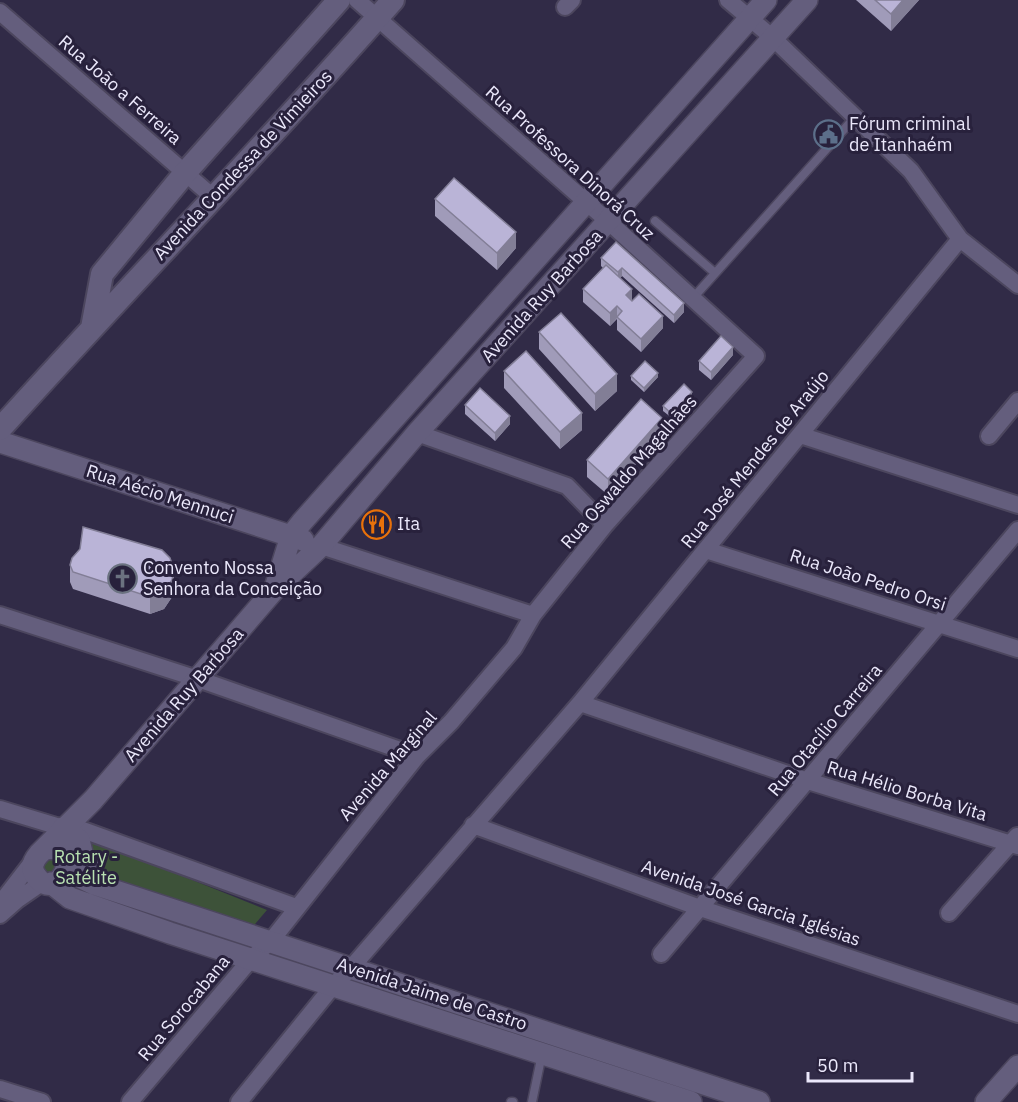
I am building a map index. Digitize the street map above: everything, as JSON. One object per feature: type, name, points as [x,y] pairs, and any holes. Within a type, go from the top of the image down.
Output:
[{"type":"main road","name":"Avenida Condessa de Vimieiros","points":[[92,327],[102,274],[185,173],[339,0]]},
{"type":"main road","name":"Avenida Condessa de Vimieiros","points":[[0,429],[393,0]]},
{"type":"street","name":"Rua Professora Dinorá Cruz","points":[[357,0],[609,222],[756,356]]},
{"type":"street","points":[[728,0],[773,38],[911,171],[960,239],[1018,285]]},
{"type":"street","name":"Avenida Ruy Barbosa","points":[[274,590],[291,536],[766,0]]},
{"type":"street","name":"Avenida Ruy Barbosa","points":[[0,904],[39,855],[74,832],[93,800],[274,590],[321,546],[417,433],[807,0]]},
{"type":"street","name":"Rua João a Ferreira","points":[[0,12],[214,198]]},
{"type":"street","name":"Rua José Mendes de Araújo","points":[[473,825],[580,703],[960,239]]},
{"type":"street","name":"Rua Oswaldo Magalhães","points":[[533,615],[605,525],[756,356]]},
{"type":"street","points":[[989,436],[1018,401]]},
{"type":"street","points":[[417,433],[567,486],[605,525]]},
{"type":"street","points":[[800,435],[1018,505]]},
{"type":"street","name":"Rua Aécio Mennuci","points":[[0,442],[321,546]]},
{"type":"street","name":"Rua Otacílio Carreira","points":[[661,954],[1018,530]]},
{"type":"street","points":[[321,546],[533,615]]},
{"type":"street","name":"Rua João Pedro Orsi","points":[[706,550],[1018,649]]},
{"type":"street","points":[[0,615],[198,679],[417,756]]},
{"type":"street","name":"Avenida Marginal","points":[[271,941],[417,756],[451,722],[514,648],[533,615]]},
{"type":"street","name":"Rua Hélio Borba Vita","points":[[580,703],[808,781],[1016,842]]},
{"type":"street","points":[[0,809],[296,907]]},
{"type":"street","points":[[239,1102],[333,986],[473,825]]},
{"type":"street","name":"Avenida José Garcia Iglésias","points":[[473,825],[700,908],[1018,1014]]},
{"type":"street","points":[[74,832],[84,861],[96,879],[105,886]]},
{"type":"street","name":"Avenida Ruy Barbosa","points":[[0,915],[17,900],[57,875],[74,854],[74,832]]},
{"type":"street","points":[[949,913],[1016,842]]},
{"type":"street","points":[[56,850],[61,852],[57,875],[36,877],[33,869],[39,855],[56,850]]},
{"type":"street","name":"Avenida Jaime de Castro","points":[[57,875],[105,886],[759,1102]]},
{"type":"street","name":"Avenida Jaime de Castro","points":[[57,875],[70,898],[680,1100]]},
{"type":"street","name":"Rua Sorocabana","points":[[130,1102],[251,959],[271,941]]},
{"type":"street","points":[[376,1000],[384,978]]},
{"type":"street","points":[[987,1102],[1018,1066]]},
{"type":"street","points":[[0,1089],[42,1102]]},
{"type":"lane","points":[[693,298],[855,117]]},
{"type":"lane","points":[[655,221],[715,273]]},
{"type":"lane","points":[[532,1102],[542,1054]]},
{"type":"lane","points":[[680,1100],[683,1077]]},
{"type":"green space","name":"Rotary - Satélite","points":[[84,838],[267,910],[234,949],[61,886],[42,867],[46,857]]},
{"type":"building","points":[[875,0],[903,0],[891,14]]},
{"type":"building","points":[[454,178],[516,232],[497,253],[435,199]]},
{"type":"building","points":[[616,242],[684,303],[674,315],[622,268],[618,272],[601,258]]},
{"type":"building","points":[[606,265],[632,289],[626,295],[632,301],[639,294],[663,316],[641,339],[617,317],[622,311],[617,306],[610,313],[583,289]]},
{"type":"building","points":[[561,313],[617,374],[595,394],[539,332]]},
{"type":"building","points":[[721,336],[733,347],[711,372],[699,361]]},
{"type":"building","points":[[526,351],[582,413],[560,432],[504,371]]},
{"type":"building","points":[[645,361],[658,373],[644,388],[631,376]]},
{"type":"building","points":[[684,384],[692,392],[672,414],[663,406]]},
{"type":"building","points":[[480,388],[510,416],[495,433],[465,405]]},
{"type":"building","points":[[641,399],[662,418],[608,479],[587,460]]},
{"type":"building","name":"Convento Nossa Senhora da Conceição","points":[[83,527],[162,550],[170,558],[174,570],[172,580],[164,592],[150,597],[73,572],[70,565],[72,558],[80,549]]},
{"type":"place","name":"Fórum criminal de Itanhaém","points":[[828,134]]},
{"type":"place","name":"Ita","points":[[376,524]]},
{"type":"place","name":"Convento Nossa Senhora da Conceição","points":[[122,578]]}]
